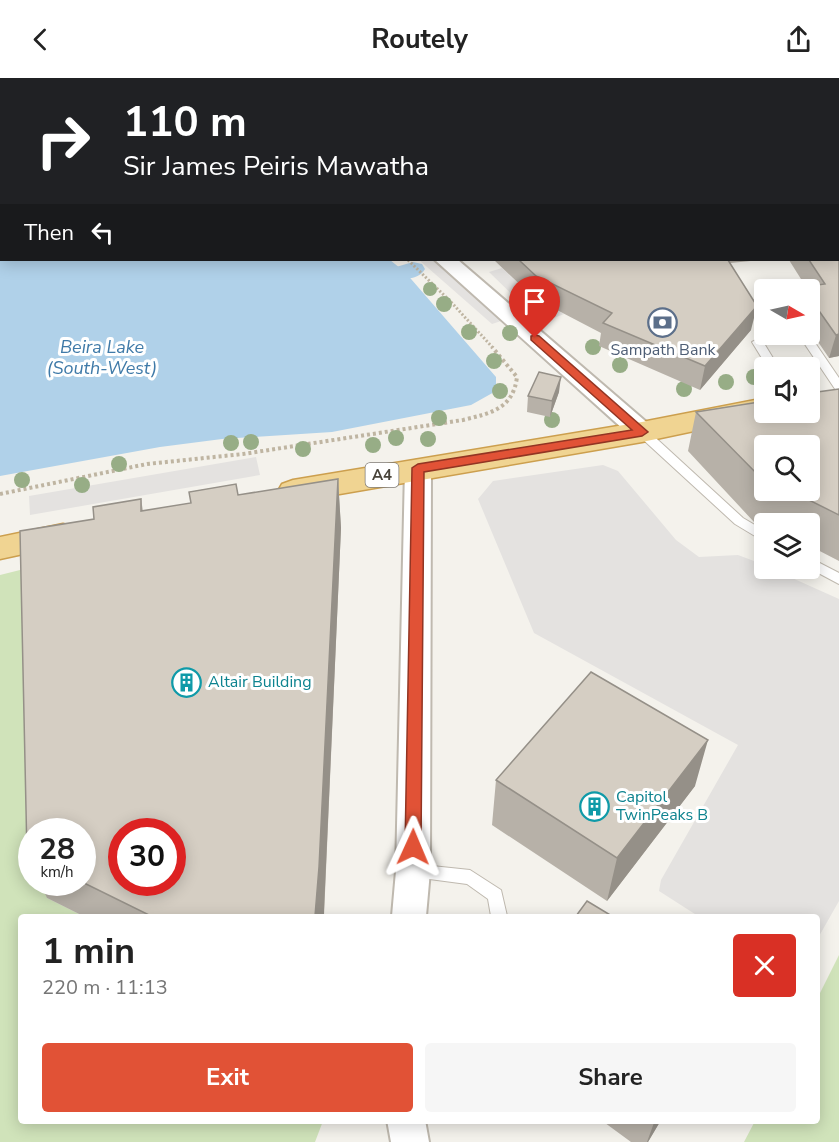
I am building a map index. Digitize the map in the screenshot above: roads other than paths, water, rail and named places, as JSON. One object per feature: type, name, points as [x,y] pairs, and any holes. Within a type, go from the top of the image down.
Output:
[{"type":"highway","name":"A4","points":[[267,495],[642,432],[754,409]]},
{"type":"highway","points":[[0,548],[93,528]]},
{"type":"street","points":[[447,261],[642,432]]},
{"type":"street","points":[[409,914],[413,871],[418,468]]},
{"type":"street","points":[[407,1124],[410,1142]]},
{"type":"lane","points":[[808,345],[832,392]]},
{"type":"lane","points":[[642,432],[739,521],[754,530]]},
{"type":"lane","points":[[820,569],[839,579]]},
{"type":"lane","points":[[413,871],[470,877],[495,895],[499,914]]},
{"type":"water","name":"Beira Lake (South-West)","points":[[0,261],[391,261],[405,272],[496,377],[496,391],[471,405],[332,432],[222,439],[160,447],[0,476]]},
{"type":"waterway","points":[[405,272],[413,269]]},
{"type":"place","name":"Sampath Bank","points":[[663,322]]},
{"type":"place","name":"Altair Building","points":[[187,682]]},
{"type":"place","name":"Capitol TwinPeaks B","points":[[595,806]]}]
